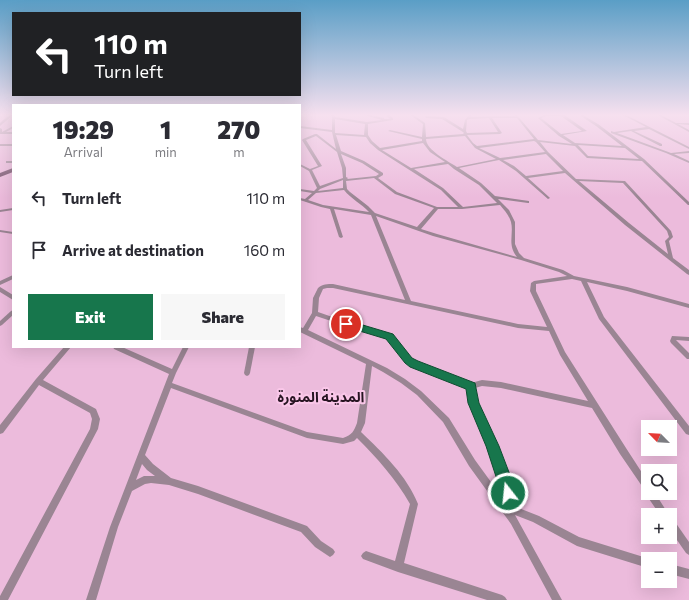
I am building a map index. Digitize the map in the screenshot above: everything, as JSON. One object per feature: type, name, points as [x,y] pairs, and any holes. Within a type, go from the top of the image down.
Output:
[{"type":"main road","points":[[0,176],[12,171]]},
{"type":"street","points":[[305,142],[320,166],[310,170]]},
{"type":"street","points":[[302,200],[316,192],[319,188],[345,179],[374,178],[381,176],[382,172],[340,152],[326,142]]},
{"type":"street","points":[[337,142],[345,179],[345,189],[348,193],[365,204],[373,214],[409,303]]},
{"type":"street","points":[[372,142],[379,150],[442,189],[462,208]]},
{"type":"street","points":[[379,150],[415,142]]},
{"type":"street","points":[[425,142],[431,151],[480,184],[508,211],[514,226],[513,244],[517,254],[522,259]]},
{"type":"street","points":[[472,142],[476,147],[512,166],[548,198]]},
{"type":"street","points":[[476,147],[519,142]]},
{"type":"street","points":[[538,142],[566,172],[689,273]]},
{"type":"street","points":[[552,142],[576,145],[626,147]]},
{"type":"street","points":[[571,142],[588,158],[643,160]]},
{"type":"street","points":[[620,142],[643,160],[689,204]]},
{"type":"street","points":[[639,142],[689,162]]},
{"type":"street","points":[[657,142],[661,144]]},
{"type":"street","points":[[677,142],[689,148]]},
{"type":"street","points":[[0,145],[12,145]]},
{"type":"street","points":[[672,154],[689,152]]},
{"type":"street","points":[[455,168],[500,159],[547,153]]},
{"type":"street","points":[[6,162],[12,162]]},
{"type":"street","points":[[410,169],[447,163]]},
{"type":"street","points":[[301,166],[310,170],[319,188]]},
{"type":"street","points":[[524,177],[566,172]]},
{"type":"street","points":[[374,178],[396,193],[437,208],[462,208],[500,204]]},
{"type":"street","points":[[576,180],[624,182],[669,231],[671,237],[667,241],[671,258]]},
{"type":"street","points":[[301,190],[316,192],[345,189]]},
{"type":"street","points":[[493,197],[528,202]]},
{"type":"street","points":[[302,200],[332,208],[373,214],[418,229],[568,273],[572,277]]},
{"type":"street","points":[[332,208],[342,237]]},
{"type":"street","points":[[418,229],[437,208]]},
{"type":"street","points":[[0,211],[12,209]]},
{"type":"street","points":[[0,232],[12,232]]},
{"type":"street","points":[[641,478],[562,353],[533,291],[533,285],[538,282],[572,277],[627,289],[689,306]]},
{"type":"street","points":[[0,284],[12,278]]},
{"type":"street","points":[[583,279],[601,318],[689,432]]},
{"type":"street","points":[[550,329],[518,326],[326,286],[321,288],[318,292],[315,313],[302,330],[403,381],[432,405],[446,420],[472,463],[514,521],[557,600]]},
{"type":"street","points":[[0,289],[12,297]]},
{"type":"street","points":[[0,324],[12,313]]},
{"type":"street","points":[[315,313],[360,329],[390,336],[408,360],[414,364],[471,386],[482,383],[501,385],[594,405]]},
{"type":"street","points":[[689,339],[674,338],[673,341],[689,357]]},
{"type":"street","points":[[0,431],[38,381],[67,348]]},
{"type":"street","points":[[119,348],[173,373]]},
{"type":"street","points":[[91,600],[114,527],[131,487],[141,456],[173,373],[186,348]]},
{"type":"street","points":[[247,373],[252,348]]},
{"type":"street","points":[[169,385],[307,435],[343,441],[351,440],[357,434],[362,415],[369,363]]},
{"type":"street","points":[[3,600],[94,430],[96,419],[93,411],[38,381]]},
{"type":"street","points":[[471,386],[474,403],[508,488],[506,495],[500,502]]},
{"type":"street","points":[[357,434],[382,457],[405,487],[414,504],[398,567]]},
{"type":"street","points":[[141,456],[150,467],[169,481],[304,529],[318,544],[330,552]]},
{"type":"street","points":[[131,487],[144,480],[169,481]]},
{"type":"street","points":[[500,502],[576,540],[641,560]]},
{"type":"street","points":[[677,532],[689,550]]},
{"type":"street","points":[[366,556],[502,600]]},
{"type":"street","points":[[677,571],[689,574]]},
{"type":"district","name":"المدينة المنورة","points":[[321,396]]},
{"type":"route","points":[[346,324],[390,336],[408,360],[414,364],[471,386],[474,403],[508,488],[508,493]]}]
